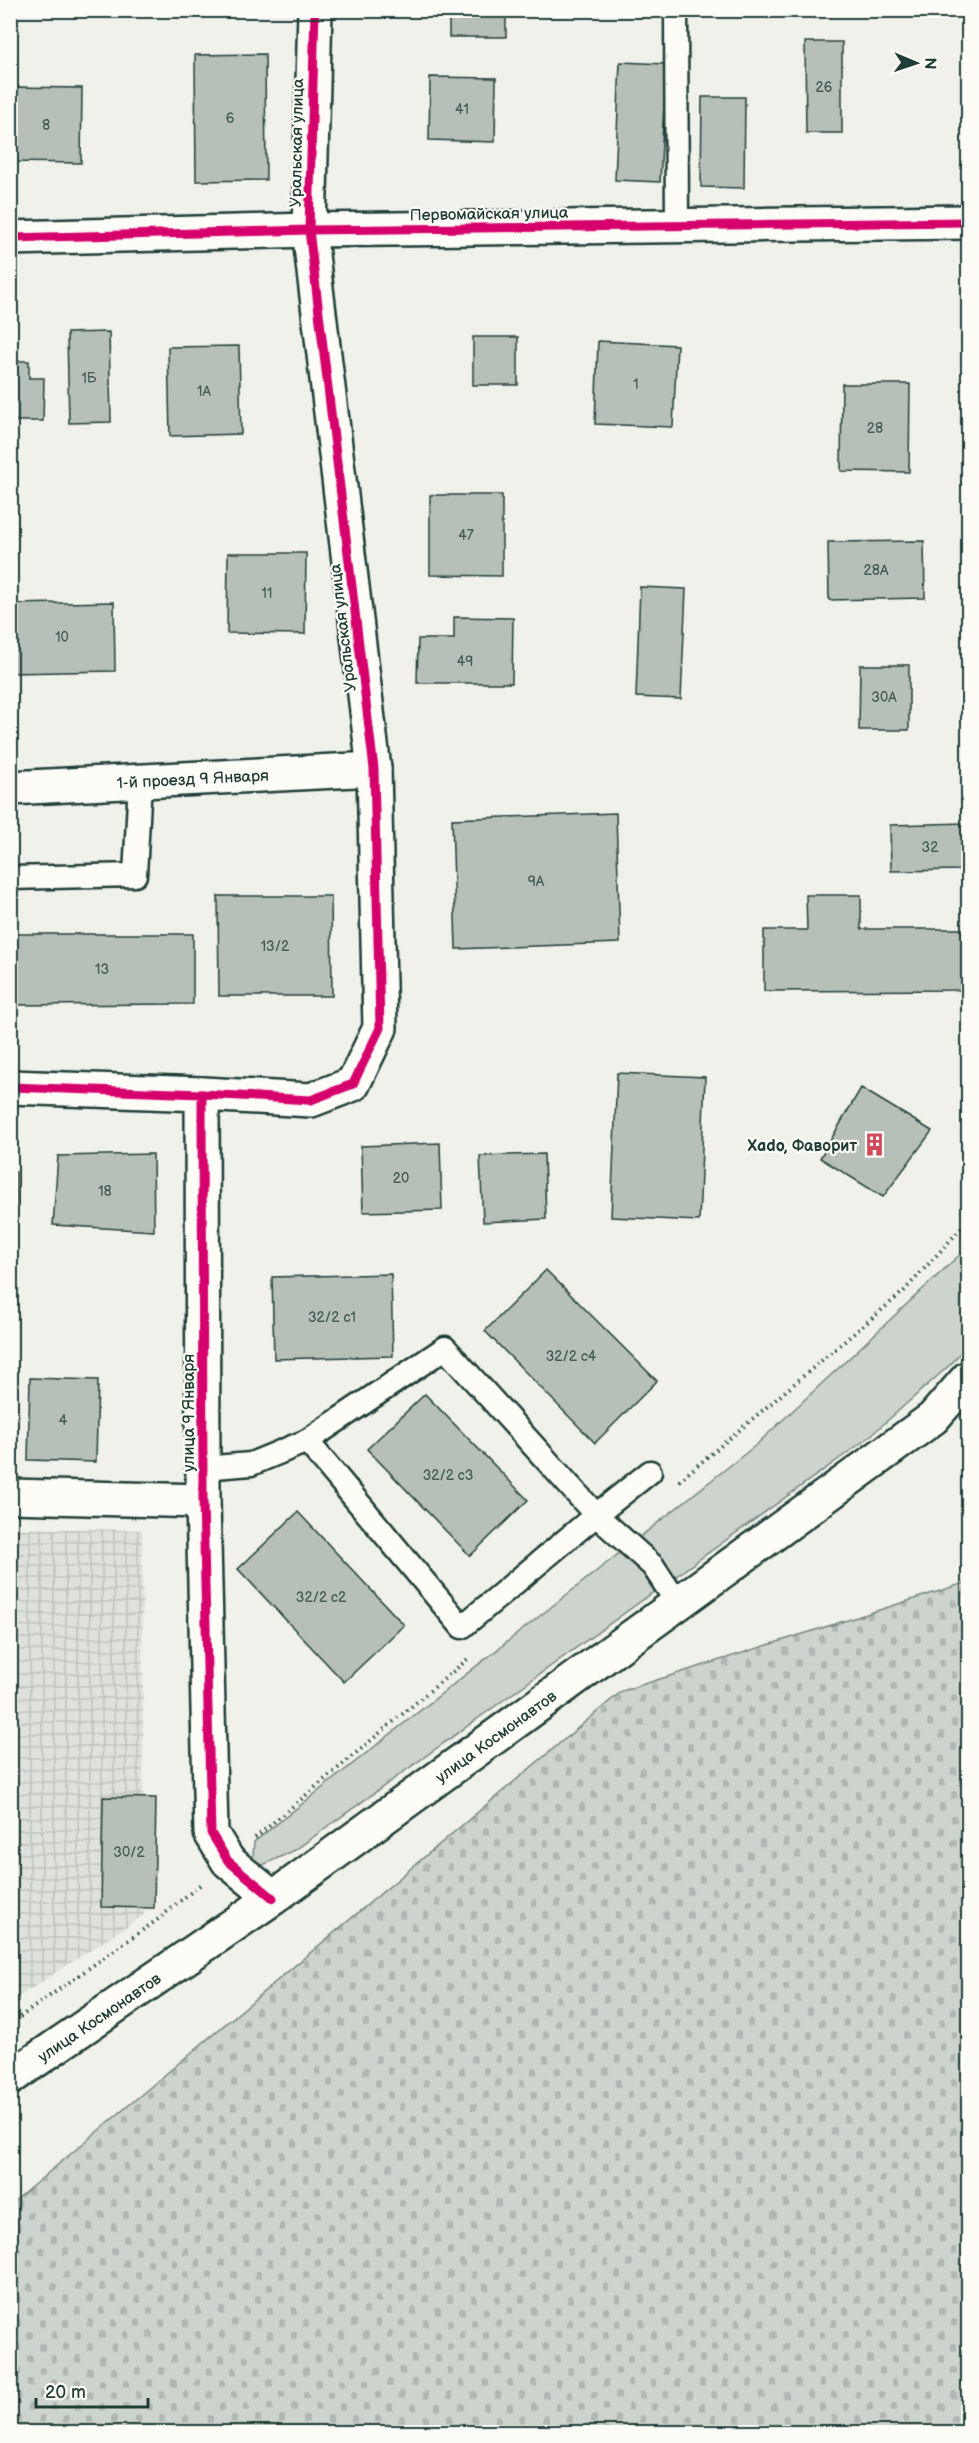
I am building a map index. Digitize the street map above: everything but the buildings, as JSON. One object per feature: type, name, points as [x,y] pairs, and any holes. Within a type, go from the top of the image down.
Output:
[{"type":"street","name":"Уральская улица","points":[[202,1094],[311,1100],[353,1084],[380,1028],[374,769],[309,230],[315,10]]},
{"type":"street","name":"Первомайская улица","points":[[10,238],[309,230],[969,222]]},
{"type":"street","name":"1-й проезд 9 Января","points":[[10,788],[374,769]]},
{"type":"street","points":[[10,1087],[202,1094]]},
{"type":"street","name":"улица 9 Января","points":[[202,1094],[203,1501],[211,1833],[228,1861],[273,1898]]},
{"type":"street","name":"улица Космонавтов","points":[[10,2078],[273,1898],[933,1418],[969,1378]]},
{"type":"street","points":[[10,1496],[203,1501]]},
{"type":"lane","points":[[676,10],[677,226]]},
{"type":"lane","points":[[10,878],[135,875],[140,782]]},
{"type":"lane","points":[[203,1468],[251,1464],[307,1441],[445,1348],[596,1515],[653,1566],[678,1604]]},
{"type":"lane","points":[[307,1441],[462,1627],[650,1472]]},
{"type":"shaded area","points":[[11,1528],[142,1530],[144,1915],[11,2002]]},
{"type":"green space","points":[[968,1247],[968,1343],[952,1363],[868,1438],[295,1850],[252,1870],[254,1842],[756,1445]]},
{"type":"green space","points":[[968,1582],[968,2432],[11,2432],[11,2204],[622,1691]]},
{"type":"cycle path","points":[[202,1094],[311,1100],[353,1084],[380,1028],[374,769],[309,230],[315,10]]},
{"type":"cycle path","points":[[10,238],[309,230],[968,222]]},
{"type":"cycle path","points":[[10,1087],[202,1094],[203,1501],[211,1833],[228,1861],[273,1898]]},
{"type":"place","name":"Xado, Фаворит","points":[[875,1145]]}]
